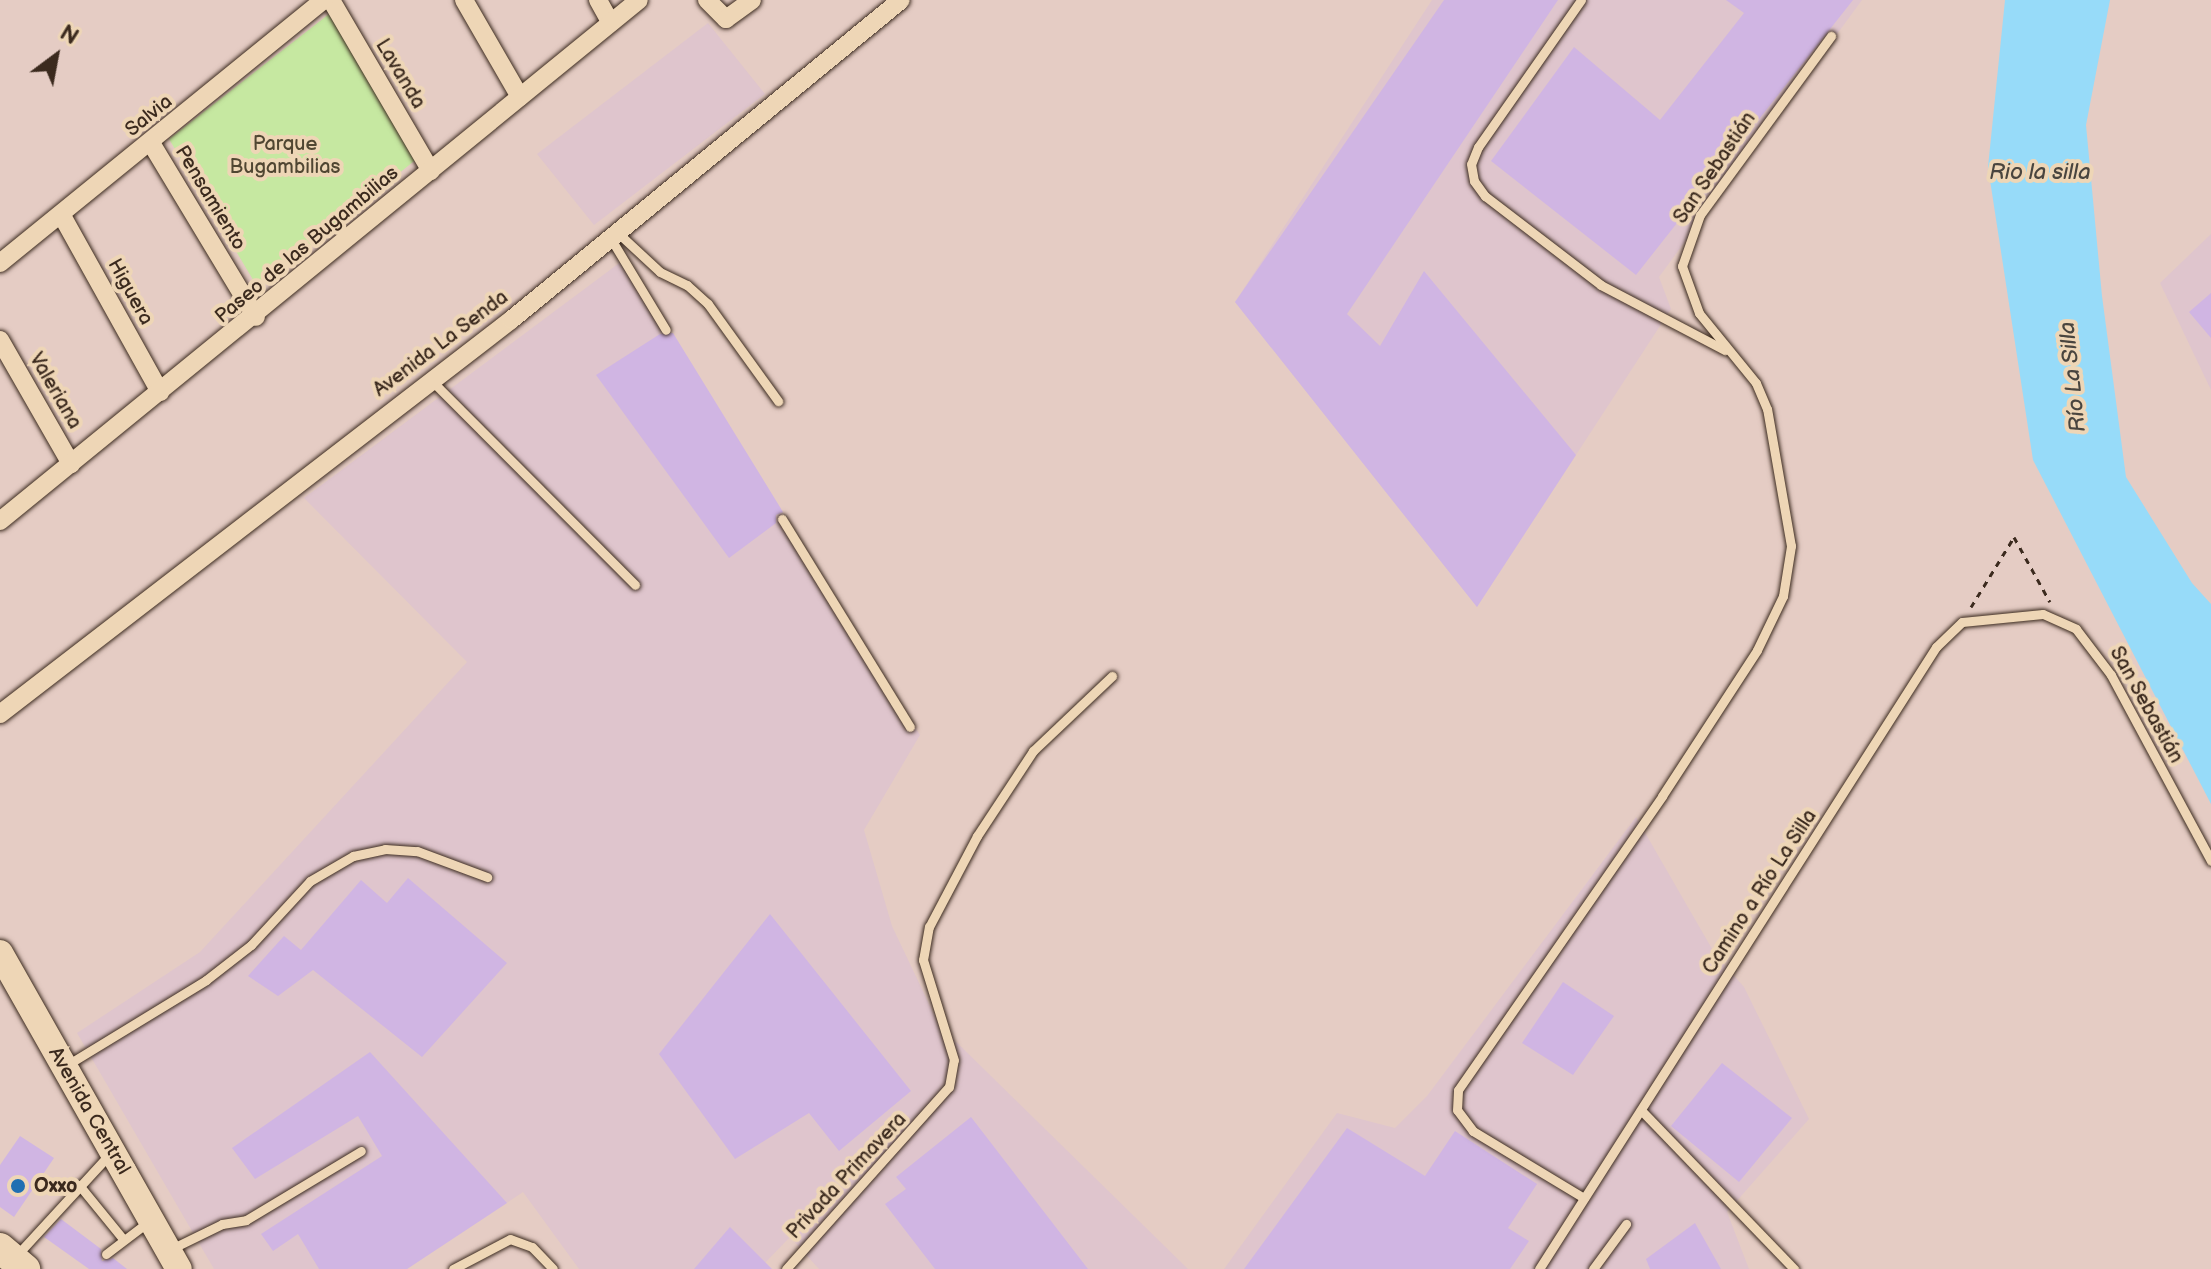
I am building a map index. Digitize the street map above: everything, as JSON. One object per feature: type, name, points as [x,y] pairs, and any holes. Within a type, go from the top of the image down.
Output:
[{"type":"main road","name":"Avenida Central","points":[[0,953],[173,1260]]},
{"type":"street","name":"Salvia","points":[[0,263],[324,0]]},
{"type":"street","name":"Lavanda","points":[[331,0],[431,171]]},
{"type":"street","points":[[464,0],[520,97]]},
{"type":"street","points":[[598,0],[611,23]]},
{"type":"street","name":"Paseo de las Bugambilias","points":[[0,521],[256,317],[639,0]]},
{"type":"street","points":[[707,0],[726,19],[752,0]]},
{"type":"street","name":"Avenida La Senda","points":[[0,714],[614,236],[901,0]]},
{"type":"street","name":"Pensamiento","points":[[151,143],[256,317]]},
{"type":"street","name":"Higuera","points":[[61,214],[160,392]]},
{"type":"street","name":"Valeriana","points":[[0,340],[71,464]]},
{"type":"lane","points":[[1581,0],[1478,147],[1471,164],[1474,181],[1485,196],[1601,285],[1729,352]]},
{"type":"lane","name":"San Sebastián","points":[[1584,1198],[1473,1131],[1457,1110],[1458,1090],[1662,796],[1771,623],[1789,574],[1791,546],[1767,409],[1756,383],[1729,352],[1687,289],[1682,266],[1687,241],[1700,215],[1831,36]]},
{"type":"lane","points":[[614,236],[666,330]]},
{"type":"lane","points":[[614,236],[660,272],[687,285],[708,304],[778,401]]},
{"type":"lane","points":[[431,380],[635,585]]},
{"type":"lane","points":[[782,519],[910,727]]},
{"type":"lane","points":[[1962,622],[2043,614],[2060,620]]},
{"type":"lane","name":"San Sebastián","points":[[2060,620],[2094,647],[2211,861]]},
{"type":"lane","name":"Camino a Río La Silla","points":[[1539,1269],[1936,647],[1962,622]]},
{"type":"lane","name":"Privada Primavera","points":[[786,1269],[934,1108],[949,1087],[954,1060],[923,960],[929,927],[1025,763],[1050,732],[1112,676]]},
{"type":"lane","points":[[64,1066],[206,980],[251,945],[310,881],[341,861],[385,849],[417,851],[487,877]]},
{"type":"lane","points":[[1641,1110],[1794,1269]]},
{"type":"lane","points":[[13,1258],[112,1151]]},
{"type":"lane","points":[[173,1260],[222,1224],[246,1220],[361,1151]]},
{"type":"lane","points":[[79,1185],[123,1239]]},
{"type":"lane","points":[[106,1254],[151,1220]]},
{"type":"lane","points":[[1593,1269],[1626,1224]]},
{"type":"lane","points":[[453,1269],[498,1242],[523,1242],[553,1269]]},
{"type":"lane","points":[[794,1260],[801,1269]]},
{"type":"path","points":[[1962,622],[2014,537],[2060,620]]},
{"type":"shaded area","points":[[1432,0],[1862,0],[1659,277],[1671,309],[1477,607],[1235,302]]},
{"type":"shaded area","points":[[708,23],[765,94],[594,225],[537,154]]},
{"type":"shaded area","points":[[2211,234],[2211,390],[2160,283]]},
{"type":"shaded area","points":[[626,258],[920,735],[864,830],[892,926],[939,1025],[1188,1269],[819,1269],[790,1237],[759,1269],[579,1269],[523,1192],[407,1269],[214,1269],[77,1033],[200,952],[467,662],[304,498]]},
{"type":"shaded area","points":[[1636,817],[1715,954],[1744,987],[1809,1119],[1727,1212],[1749,1269],[1224,1269],[1337,1113],[1395,1128],[1427,1096]]},
{"type":"green space","name":"Parque Bugambilias","points":[[329,14],[419,157],[258,288],[169,139]]},
{"type":"water","name":"Rio la silla","points":[[2005,0],[2110,0],[2086,125],[2102,296],[2126,477],[2192,583],[2211,604],[2211,804],[2033,460],[1988,167]]},
{"type":"building","points":[[1444,0],[1558,0],[1347,314],[1380,346],[1424,271],[1576,455],[1477,607],[1235,302]]},
{"type":"building","points":[[1726,0],[1853,0],[1636,275],[1491,161],[1574,47],[1660,120],[1744,13]]},
{"type":"building","points":[[2211,293],[2211,338],[2189,312]]},
{"type":"building","points":[[673,333],[783,512],[776,515],[776,523],[729,558],[596,375],[660,334]]},
{"type":"building","points":[[408,878],[507,963],[422,1057],[313,970],[278,996],[248,976],[284,936],[301,950],[361,880],[387,903]]},
{"type":"building","points":[[770,914],[911,1091],[839,1151],[809,1113],[735,1159],[659,1054]]},
{"type":"building","points":[[1563,982],[1614,1016],[1573,1075],[1522,1043]]},
{"type":"building","points":[[370,1052],[507,1203],[407,1269],[319,1269],[298,1234],[273,1251],[261,1234],[382,1156],[358,1116],[255,1179],[232,1148]]},
{"type":"building","points":[[1722,1063],[1792,1118],[1739,1182],[1671,1126]]},
{"type":"building","points":[[971,1117],[1088,1269],[935,1269],[885,1204],[906,1189],[896,1177]]},
{"type":"building","points":[[1347,1128],[1425,1176],[1455,1131],[1537,1184],[1508,1228],[1529,1241],[1510,1269],[1244,1269]]},
{"type":"building","name":"Oxxo","points":[[20,1136],[54,1158],[14,1217],[0,1207],[0,1165]]},
{"type":"building","name":"Oxxo","points":[[61,1219],[101,1249],[102,1261],[113,1258],[127,1269],[89,1269],[44,1237]]},
{"type":"building","points":[[1695,1223],[1721,1269],[1650,1269],[1646,1259]]},
{"type":"building","points":[[730,1227],[772,1269],[694,1269]]},
{"type":"place","name":"Oxxo","points":[[18,1186]]},
{"type":"water label","name":"Río La Silla","points":[[2073,377]]}]
